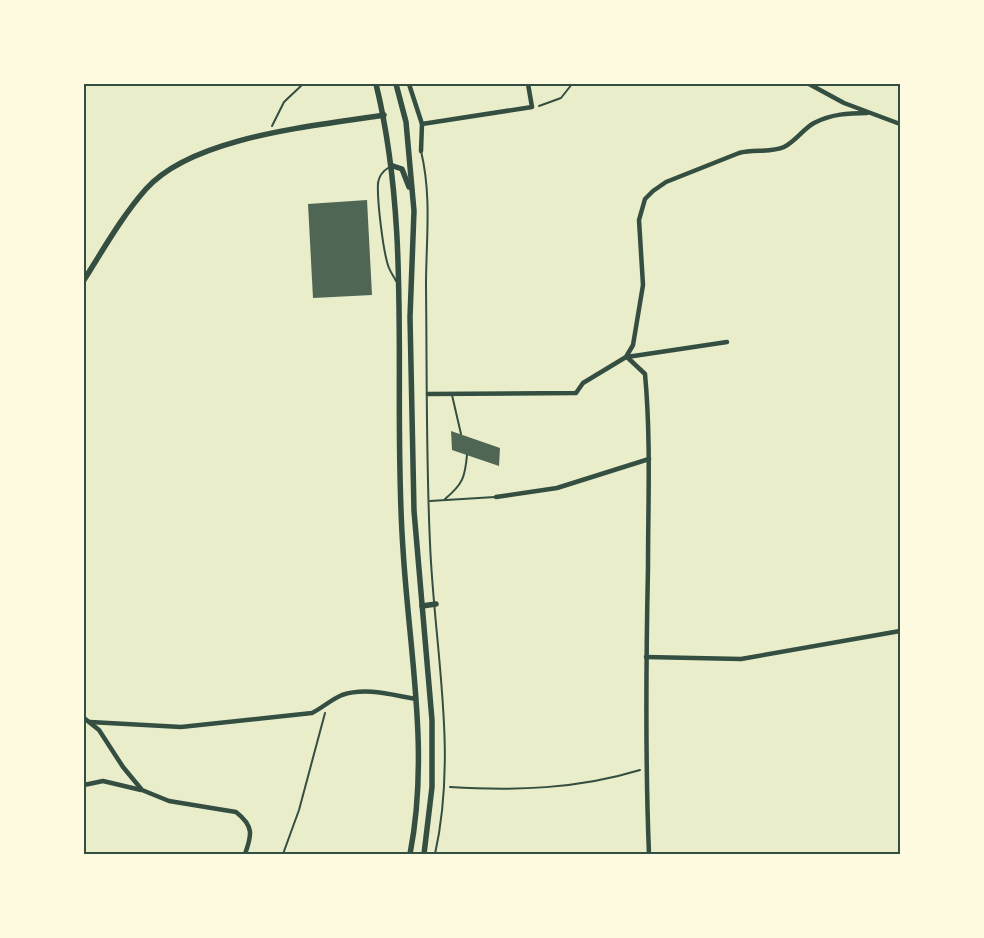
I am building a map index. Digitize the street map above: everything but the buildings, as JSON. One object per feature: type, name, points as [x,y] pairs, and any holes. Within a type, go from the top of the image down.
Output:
[{"type":"main road","points":[[376,84],[384,115],[392,166],[399,286],[402,548],[420,747],[419,786],[410,854]]},
{"type":"main road","points":[[396,84],[406,122],[414,211],[410,317],[414,511],[432,720],[433,756],[424,854]]},
{"type":"main road","points":[[84,280],[146,188],[165,173],[212,148],[263,136],[384,115]]},
{"type":"main road","points":[[392,166],[400,167],[405,173],[414,211]]},
{"type":"main road","points":[[422,606],[436,604]]},
{"type":"street","points":[[409,84],[422,124],[421,150]]},
{"type":"street","points":[[422,124],[532,107],[528,84]]},
{"type":"street","points":[[809,84],[867,113],[900,124]]},
{"type":"street","points":[[626,357],[636,333],[643,285],[640,211],[645,199],[666,182],[739,153],[749,150],[771,150],[786,146],[814,123],[842,114],[867,113]]},
{"type":"street","points":[[428,394],[576,393],[583,383],[626,357],[728,342]]},
{"type":"street","points":[[626,357],[645,374],[649,459],[645,768],[649,854]]},
{"type":"street","points":[[496,497],[557,488],[649,459]]},
{"type":"street","points":[[646,657],[741,660],[900,631]]},
{"type":"street","points":[[90,722],[181,727],[299,715],[326,706],[340,696],[358,691],[416,699]]},
{"type":"street","points":[[84,718],[90,722],[142,790]]},
{"type":"street","points":[[84,785],[103,781],[142,790],[169,801],[236,812],[250,829],[251,838],[245,854]]},
{"type":"lane","points":[[421,150],[427,179],[428,206],[426,284],[430,543],[445,714],[442,786],[435,854]]},
{"type":"lane","points":[[392,166],[385,169],[378,183],[384,247],[388,268],[399,286]]},
{"type":"lane","points":[[452,394],[461,434]]},
{"type":"lane","points":[[445,498],[461,484],[466,473],[467,455]]},
{"type":"lane","points":[[430,501],[445,498],[496,497]]},
{"type":"path","points":[[263,136],[273,125],[288,96],[303,84]]},
{"type":"path","points":[[532,107],[561,98],[572,84]]},
{"type":"path","points":[[283,854],[299,810],[326,706]]},
{"type":"path","points":[[442,786],[516,789],[575,786],[609,779],[645,768]]}]
